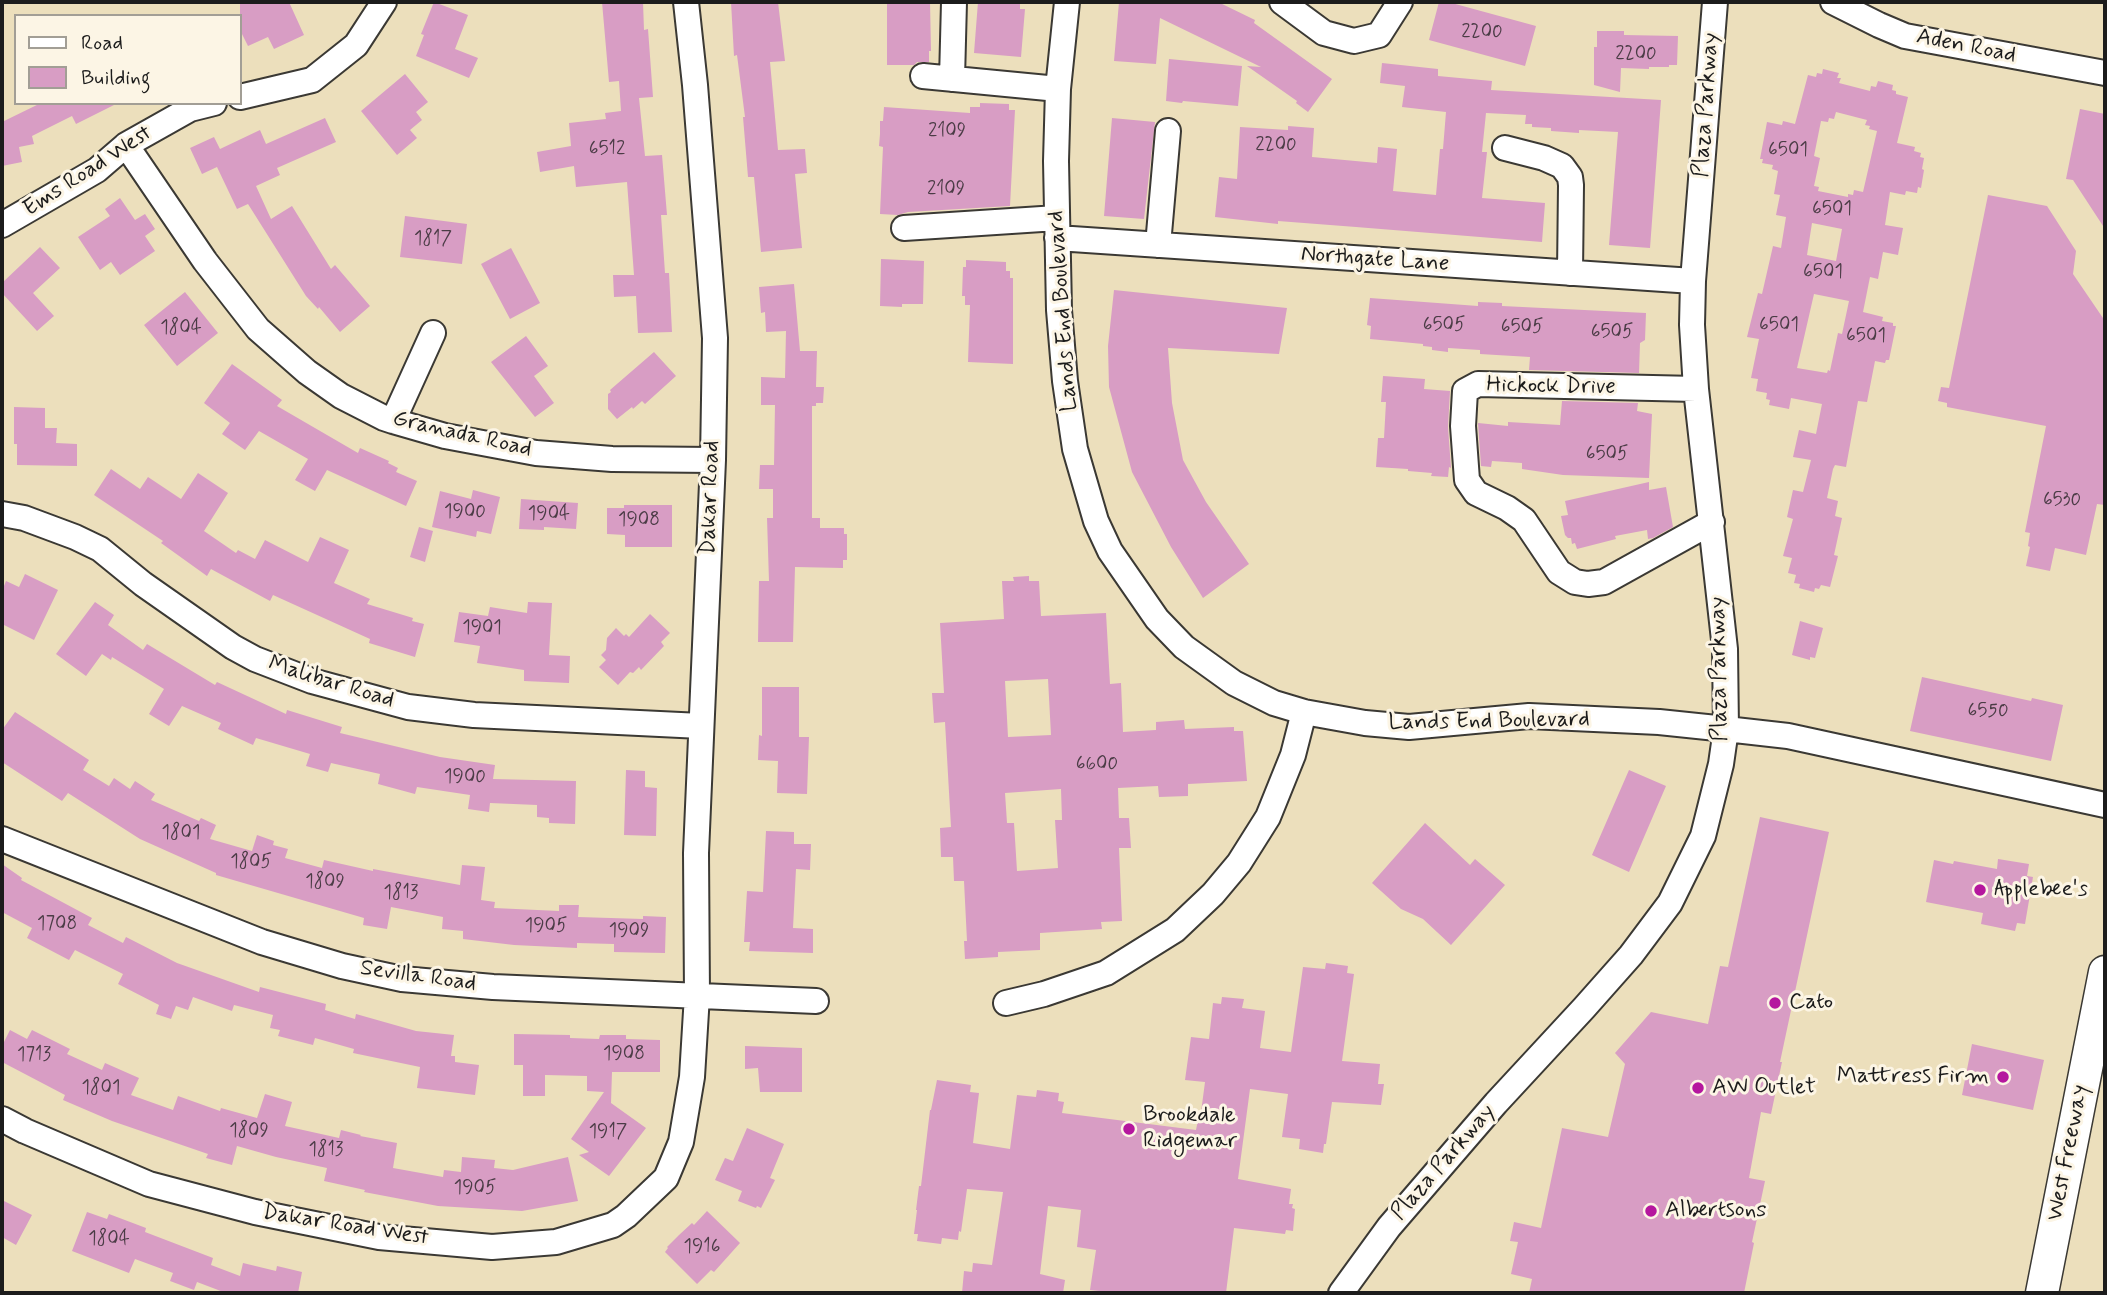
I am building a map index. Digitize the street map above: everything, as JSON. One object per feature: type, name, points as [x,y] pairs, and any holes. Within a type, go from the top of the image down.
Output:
[{"type":"main road","name":"West Freeway","points":[[2042,1293],[2105,972]]},
{"type":"street","points":[[242,97],[313,80],[356,45],[384,2]]},
{"type":"street","name":"Dakar Road","points":[[686,2],[715,338],[713,460],[696,853],[696,995]]},
{"type":"street","points":[[952,79],[954,2]]},
{"type":"street","name":"Lands End Boulevard","points":[[1067,2],[1058,89],[1057,228],[1059,310],[1065,381],[1075,449],[1096,521],[1110,551],[1157,619],[1184,647],[1234,683],[1274,703],[1304,712],[1365,723],[1409,727],[1529,716],[1659,722],[1726,729],[1788,736],[2105,805]]},
{"type":"street","points":[[1282,2],[1324,33],[1354,41],[1379,36],[1400,2]]},
{"type":"street","name":"Plaza Parkway","points":[[1342,1293],[1389,1227],[1496,1103],[1615,972],[1670,903],[1703,836],[1721,764],[1726,729],[1725,649],[1696,389],[1692,325],[1693,281],[1715,2]]},
{"type":"street","name":"Aden Road","points":[[1833,2],[1905,36],[2105,73]]},
{"type":"street","points":[[923,76],[1058,89]]},
{"type":"street","name":"Ems Road West","points":[[2,225],[97,170],[126,145],[190,109],[206,105]]},
{"type":"street","points":[[1158,245],[1168,131]]},
{"type":"street","name":"Granada Road","points":[[126,145],[205,261],[258,329],[307,372],[341,396],[393,421],[445,436],[536,453],[612,459],[713,460]]},
{"type":"street","points":[[1505,148],[1562,166],[1570,177],[1570,273]]},
{"type":"street","name":"Northgate Lane","points":[[904,228],[1057,228],[1158,245],[1693,281]]},
{"type":"street","points":[[393,421],[433,333]]},
{"type":"street","name":"Hickock Drive","points":[[1696,389],[1478,384],[1465,391],[1463,426],[1467,480],[1476,493],[1507,508],[1524,520],[1559,572],[1575,582],[1604,582],[1712,522]]},
{"type":"street","name":"Malibar Road","points":[[2,514],[24,518],[100,549],[143,584],[233,647],[255,659],[312,681],[408,707],[474,715],[701,726]]},
{"type":"street","points":[[1006,1003],[1044,994],[1106,973],[1175,930],[1213,894],[1239,863],[1268,817],[1293,755],[1304,712]]},
{"type":"street","name":"Sevilla Road","points":[[2,839],[262,942],[402,979],[492,987],[816,1001]]},
{"type":"street","name":"Dakar Road West","points":[[2,1119],[149,1184],[255,1212],[379,1237],[492,1247],[556,1242],[613,1224],[626,1216],[666,1178],[681,1142],[692,1077],[696,995]]},
{"type":"building","points":[[240,2],[289,2],[304,35],[274,49],[268,37],[248,46],[242,34]]},
{"type":"building","points":[[434,2],[468,15],[455,49],[478,58],[469,78],[416,56],[424,35],[421,34]]},
{"type":"building","points":[[602,2],[643,2],[644,30],[648,29],[653,97],[639,98],[645,156],[662,155],[667,215],[661,215],[665,273],[669,273],[672,332],[638,333],[636,296],[614,297],[613,275],[634,275],[627,182],[576,187],[574,166],[540,172],[537,152],[571,146],[569,123],[606,119],[605,113],[621,111],[619,81],[609,82]]},
{"type":"building","points":[[731,2],[778,2],[785,61],[770,62],[778,150],[805,149],[807,173],[795,174],[802,248],[761,252],[754,177],[748,177],[745,117],[737,55],[734,56]]},
{"type":"building","points":[[887,2],[930,2],[929,62],[887,65]]},
{"type":"building","points":[[978,2],[1020,2],[1020,9],[1025,9],[1021,57],[974,53]]},
{"type":"building","points":[[1119,2],[1218,2],[1255,20],[1254,23],[1332,79],[1308,112],[1296,103],[1297,101],[1247,66],[1261,67],[1160,18],[1156,64],[1114,61]]},
{"type":"building","points":[[1439,2],[1448,2],[1536,26],[1525,66],[1429,40]]},
{"type":"building","points":[[1597,31],[1624,31],[1624,35],[1678,36],[1677,65],[1649,69],[1621,68],[1620,92],[1594,85],[1594,47],[1597,47]]},
{"type":"building","points":[[1169,59],[1242,66],[1238,106],[1166,101]]},
{"type":"building","points":[[1382,63],[1438,69],[1438,76],[1492,81],[1491,90],[1661,100],[1650,248],[1609,245],[1618,132],[1551,131],[1551,128],[1525,124],[1526,115],[1486,113],[1482,152],[1487,152],[1482,198],[1545,203],[1542,242],[1278,221],[1278,224],[1215,217],[1219,177],[1237,179],[1240,127],[1288,130],[1288,126],[1314,128],[1312,157],[1377,163],[1378,147],[1397,149],[1393,191],[1436,195],[1446,112],[1402,107],[1405,86],[1380,83]]},
{"type":"building","points":[[1823,69],[1839,73],[1839,83],[1870,91],[1871,86],[1876,87],[1878,81],[1893,85],[1892,90],[1896,91],[1896,94],[1908,97],[1897,143],[1915,147],[1914,151],[1921,153],[1924,170],[1921,188],[1918,187],[1917,193],[1906,191],[1905,195],[1890,192],[1885,225],[1903,228],[1898,255],[1883,252],[1878,279],[1870,277],[1863,312],[1883,317],[1882,321],[1896,326],[1889,360],[1885,363],[1875,361],[1867,402],[1858,401],[1846,467],[1835,465],[1833,469],[1827,498],[1838,501],[1835,516],[1842,518],[1834,555],[1838,556],[1830,587],[1821,585],[1819,589],[1815,588],[1814,592],[1799,588],[1800,584],[1794,583],[1796,575],[1788,573],[1792,558],[1783,556],[1793,519],[1787,517],[1793,490],[1803,492],[1811,460],[1793,457],[1799,430],[1816,434],[1822,404],[1791,398],[1789,409],[1769,405],[1767,393],[1756,391],[1758,379],[1751,378],[1759,339],[1747,337],[1758,293],[1762,294],[1773,246],[1781,248],[1786,217],[1776,215],[1780,195],[1774,194],[1778,171],[1772,169],[1773,165],[1762,163],[1763,159],[1760,159],[1767,122],[1782,125],[1783,121],[1795,124],[1808,75],[1816,77],[1817,73],[1822,74]],"holes":[[[1836,112],[1867,120],[1865,125],[1877,131],[1863,192],[1854,190],[1853,195],[1848,194],[1848,197],[1818,191],[1819,187],[1814,186],[1820,158],[1814,156],[1821,121],[1834,119]],[[1812,223],[1842,229],[1836,261],[1807,255]],[[1814,294],[1849,301],[1842,334],[1838,333],[1830,371],[1827,373],[1797,368]]]},
{"type":"building","points":[[405,74],[428,102],[416,112],[422,120],[410,130],[417,138],[397,155],[361,111]]},
{"type":"building","points":[[980,103],[1009,104],[1009,110],[1015,110],[1010,206],[908,212],[898,215],[880,214],[883,147],[879,146],[880,121],[883,121],[884,107],[970,113],[970,107],[980,107]]},
{"type":"building","points":[[37,105],[114,105],[76,124],[72,116],[32,136],[34,144],[19,147],[22,162],[2,166],[2,122]]},
{"type":"building","points":[[2080,109],[2105,114],[2105,229],[2073,180],[2066,179]]},
{"type":"building","points":[[325,118],[336,142],[277,168],[280,175],[256,186],[271,219],[292,206],[331,269],[335,265],[370,306],[340,332],[306,296],[248,204],[237,209],[217,167],[202,174],[190,148],[214,137],[220,149],[260,130],[266,144]]},
{"type":"building","points":[[1112,118],[1155,122],[1144,219],[1104,216]]},
{"type":"building","points":[[1988,195],[2047,206],[2076,251],[2073,274],[2105,321],[2105,505],[2097,504],[2086,555],[2055,548],[2050,571],[2026,566],[2030,533],[2025,532],[2046,426],[1947,407],[1947,403],[1938,401],[1941,387],[1949,388]]},
{"type":"building","points":[[120,198],[135,220],[145,214],[155,229],[145,236],[155,251],[120,275],[111,262],[100,270],[78,237],[110,216],[105,209]]},
{"type":"building","points":[[405,216],[467,224],[462,264],[400,257]]},
{"type":"building","points":[[40,247],[60,268],[33,293],[54,316],[37,331],[2,293],[2,283]]},
{"type":"building","points":[[511,248],[540,303],[510,319],[481,264]]},
{"type":"building","points":[[881,259],[924,261],[923,304],[880,306]]},
{"type":"building","points":[[966,260],[1006,262],[1006,271],[1010,271],[1010,278],[1013,278],[1013,364],[968,362],[970,305],[965,305],[965,296],[962,296],[963,267],[966,267]]},
{"type":"building","points":[[794,284],[800,351],[817,351],[816,387],[824,387],[823,403],[812,406],[812,518],[820,518],[820,528],[844,528],[844,534],[847,534],[847,560],[843,560],[843,568],[795,567],[793,642],[758,642],[759,581],[769,581],[767,518],[773,518],[773,489],[759,489],[760,465],[774,465],[775,405],[761,405],[761,377],[785,378],[786,331],[766,332],[759,287]]},
{"type":"building","points":[[1114,290],[1287,308],[1279,354],[1168,348],[1172,403],[1183,460],[1206,502],[1249,564],[1203,598],[1171,547],[1132,472],[1109,387],[1108,346]]},
{"type":"building","points":[[185,292],[218,333],[177,366],[144,325]]},
{"type":"building","points":[[1370,298],[1478,306],[1478,302],[1502,303],[1502,306],[1646,313],[1645,340],[1640,343],[1639,373],[1529,370],[1530,357],[1480,354],[1480,350],[1448,348],[1448,352],[1432,350],[1432,347],[1423,344],[1370,339],[1371,326],[1367,325]]},
{"type":"building","points":[[526,336],[548,366],[534,376],[554,403],[535,417],[491,362]]},
{"type":"building","points":[[654,352],[676,376],[645,404],[642,401],[617,419],[608,409],[610,390]]},
{"type":"building","points":[[232,364],[282,400],[277,406],[358,453],[360,448],[389,461],[388,463],[398,468],[396,472],[417,481],[406,506],[327,470],[315,491],[295,480],[308,459],[259,431],[245,450],[222,434],[230,423],[204,403]]},
{"type":"building","points":[[1383,376],[1425,379],[1424,389],[1450,391],[1448,427],[1451,468],[1449,467],[1448,477],[1431,476],[1432,473],[1408,469],[1376,467],[1378,438],[1384,438],[1386,402],[1381,402]]},
{"type":"building","points":[[1562,401],[1638,403],[1637,411],[1652,414],[1649,478],[1563,475],[1522,469],[1522,463],[1492,461],[1491,467],[1481,466],[1478,423],[1508,426],[1508,422],[1560,425]]},
{"type":"building","points":[[14,407],[45,408],[45,428],[57,428],[56,443],[77,444],[77,466],[17,465]]},
{"type":"building","points":[[111,469],[140,489],[148,477],[181,499],[198,473],[228,493],[204,531],[236,553],[238,550],[255,559],[265,540],[308,562],[320,537],[349,550],[334,583],[370,599],[367,604],[424,624],[415,657],[369,643],[370,639],[273,595],[270,601],[211,569],[207,576],[161,543],[163,541],[94,495]]},
{"type":"building","points":[[1649,482],[1649,490],[1666,487],[1673,527],[1653,538],[1648,539],[1647,530],[1615,536],[1616,539],[1577,549],[1571,538],[1565,535],[1561,516],[1568,515],[1565,501]]},
{"type":"building","points":[[473,490],[500,497],[491,534],[477,531],[476,537],[432,527],[440,491],[471,499]]},
{"type":"building","points":[[521,499],[578,503],[576,529],[519,529]]},
{"type":"building","points":[[624,505],[672,505],[672,547],[625,547],[625,535],[607,534],[607,508],[624,508]]},
{"type":"building","points":[[419,527],[433,531],[425,562],[410,557]]},
{"type":"building","points":[[25,574],[58,590],[34,640],[2,624],[2,591],[6,581],[19,587]]},
{"type":"building","points":[[1029,576],[1029,581],[1039,581],[1041,616],[1106,613],[1110,684],[1121,683],[1123,732],[1156,730],[1156,722],[1184,720],[1185,729],[1234,727],[1234,731],[1243,731],[1247,781],[1188,784],[1188,796],[1159,797],[1158,786],[1118,788],[1119,818],[1129,818],[1131,848],[1119,848],[1122,921],[1101,922],[1102,929],[1040,933],[1040,950],[998,952],[998,957],[965,959],[964,941],[967,941],[964,881],[954,881],[953,857],[941,857],[940,828],[951,827],[945,722],[934,723],[932,693],[944,693],[940,623],[1004,619],[1002,581],[1014,581],[1013,577]],"holes":[[[1048,679],[1051,735],[1008,737],[1005,681]],[[1061,789],[1062,820],[1055,820],[1058,868],[1017,871],[1014,823],[1007,823],[1005,793]]]},
{"type":"building","points":[[95,602],[114,615],[108,625],[143,650],[147,644],[215,685],[217,682],[286,714],[287,710],[342,727],[340,733],[440,757],[495,765],[493,779],[576,781],[575,824],[549,823],[549,818],[537,817],[537,805],[490,803],[489,812],[468,809],[470,795],[417,787],[415,794],[378,784],[380,774],[331,763],[328,772],[306,766],[310,754],[256,738],[253,745],[218,729],[221,723],[182,706],[169,726],[149,714],[164,689],[112,657],[111,660],[102,654],[86,676],[56,654]]},
{"type":"building","points":[[528,602],[552,603],[549,655],[570,656],[569,683],[524,681],[524,670],[477,663],[480,646],[454,642],[459,612],[488,616],[490,607],[527,613]]},
{"type":"building","points":[[650,614],[670,633],[661,642],[664,646],[641,670],[639,667],[633,673],[630,672],[618,685],[599,667],[606,660],[601,655],[606,650],[607,638],[616,628],[629,637]]},
{"type":"building","points":[[1800,621],[1823,628],[1815,658],[1810,657],[1810,660],[1792,655]]},
{"type":"building","points":[[1922,677],[2031,701],[2032,698],[2063,705],[2051,761],[1910,731]]},
{"type":"building","points":[[762,687],[799,687],[799,737],[809,737],[807,794],[777,793],[778,761],[758,760],[759,735],[762,736]]},
{"type":"building","points":[[15,712],[89,760],[83,770],[109,786],[114,778],[130,789],[135,781],[155,794],[151,800],[199,821],[201,818],[216,825],[210,839],[252,851],[257,835],[274,841],[273,845],[288,849],[285,858],[322,868],[324,860],[460,885],[462,865],[485,867],[481,900],[495,902],[494,908],[559,911],[559,905],[579,905],[578,917],[666,917],[665,953],[614,952],[614,944],[577,943],[577,948],[463,939],[463,931],[442,929],[443,917],[391,907],[387,929],[363,925],[364,918],[216,875],[140,839],[68,793],[62,801],[2,762],[2,730]]},
{"type":"building","points":[[626,770],[645,771],[645,787],[657,788],[656,836],[624,835]]},
{"type":"building","points":[[1629,770],[1666,786],[1629,872],[1592,855]]},
{"type":"building","points":[[1760,817],[1829,832],[1771,1114],[1761,1112],[1749,1178],[1765,1181],[1744,1293],[1529,1293],[1532,1279],[1511,1274],[1518,1242],[1510,1241],[1514,1222],[1541,1228],[1562,1128],[1608,1137],[1625,1064],[1615,1053],[1651,1012],[1708,1024],[1720,966],[1728,967]]},
{"type":"building","points":[[1425,823],[1470,865],[1475,859],[1505,885],[1451,945],[1423,919],[1401,909],[1372,883]]},
{"type":"building","points":[[766,831],[794,832],[794,844],[811,844],[810,870],[796,869],[793,928],[813,929],[813,953],[749,951],[750,942],[744,942],[747,891],[763,892]]},
{"type":"building","name":"Applebee's","points":[[1998,859],[2029,864],[2027,876],[2033,877],[2025,924],[2017,923],[2015,931],[1981,924],[1983,913],[1926,902],[1934,860],[1997,869]]},
{"type":"building","points":[[2,864],[22,878],[21,880],[92,918],[88,925],[123,943],[126,937],[177,963],[259,992],[260,987],[326,1004],[325,1010],[355,1019],[356,1014],[416,1031],[454,1035],[451,1056],[455,1056],[455,1062],[479,1065],[475,1095],[417,1088],[420,1067],[353,1053],[354,1049],[315,1038],[313,1045],[278,1036],[280,1030],[270,1028],[273,1015],[234,1005],[232,1011],[193,997],[188,1010],[176,1006],[171,1019],[156,1014],[159,1005],[118,984],[123,974],[75,950],[69,960],[27,938],[32,928],[2,912]]},
{"type":"building","name":"Brookdale Ridgemar","points":[[1326,963],[1348,966],[1347,973],[1354,974],[1342,1061],[1380,1064],[1378,1084],[1384,1084],[1381,1105],[1332,1102],[1323,1153],[1299,1149],[1300,1139],[1282,1137],[1288,1094],[1250,1089],[1238,1179],[1291,1189],[1289,1204],[1293,1204],[1292,1208],[1295,1209],[1293,1231],[1286,1230],[1285,1234],[1234,1228],[1226,1293],[1117,1293],[1090,1290],[1096,1250],[1077,1247],[1081,1210],[1048,1206],[1040,1274],[1065,1280],[1063,1293],[962,1293],[964,1271],[972,1272],[973,1263],[992,1265],[1003,1192],[967,1189],[958,1240],[942,1238],[941,1244],[917,1241],[918,1234],[914,1234],[916,1210],[930,1110],[937,1080],[971,1085],[970,1092],[979,1093],[973,1143],[1010,1149],[1017,1095],[1036,1097],[1037,1090],[1059,1093],[1058,1101],[1064,1102],[1062,1113],[1196,1130],[1205,1082],[1185,1080],[1191,1037],[1209,1039],[1213,1003],[1221,1004],[1222,997],[1244,999],[1242,1008],[1265,1011],[1260,1048],[1291,1052],[1303,967],[1325,969]]},
{"type":"building","points":[[10,1030],[27,1039],[32,1030],[70,1049],[67,1054],[102,1070],[105,1063],[139,1078],[131,1095],[173,1110],[178,1096],[220,1111],[221,1108],[257,1118],[265,1094],[292,1102],[285,1126],[339,1138],[341,1130],[397,1143],[393,1168],[443,1177],[444,1170],[461,1172],[462,1157],[495,1160],[494,1168],[513,1170],[568,1157],[578,1201],[522,1211],[438,1206],[364,1192],[365,1190],[324,1181],[327,1168],[237,1146],[232,1165],[206,1158],[208,1154],[112,1121],[63,1100],[65,1095],[2,1062],[2,1046]]},
{"type":"building","points":[[514,1034],[570,1035],[570,1038],[599,1039],[600,1035],[626,1035],[626,1039],[660,1040],[660,1072],[612,1072],[611,1103],[646,1128],[609,1176],[579,1155],[589,1152],[571,1139],[604,1092],[587,1091],[587,1076],[545,1075],[545,1096],[523,1096],[523,1065],[514,1065]]},
{"type":"building","name":"Mattress Firm","points":[[1972,1044],[2044,1060],[2033,1110],[1962,1095]]},
{"type":"building","points":[[745,1046],[802,1048],[802,1092],[760,1092],[758,1068],[745,1069]]},
{"type":"building","points":[[747,1128],[784,1144],[770,1178],[775,1180],[761,1208],[738,1201],[742,1191],[715,1180],[725,1158],[733,1161]]},
{"type":"building","points":[[2,1200],[32,1215],[16,1245],[2,1237]]},
{"type":"building","points":[[707,1211],[740,1243],[714,1272],[711,1270],[697,1284],[665,1252],[679,1235],[692,1223],[694,1225]]},
{"type":"building","points":[[87,1212],[107,1219],[109,1214],[146,1228],[145,1232],[213,1258],[211,1265],[240,1276],[243,1263],[276,1271],[277,1266],[302,1272],[298,1293],[226,1293],[197,1282],[194,1290],[170,1281],[173,1273],[135,1259],[129,1273],[72,1251]]},
{"type":"place","name":"Applebee's","points":[[1980,890]]},
{"type":"place","name":"Cato","points":[[1775,1003]]},
{"type":"place","name":"Mattress Firm","points":[[2003,1077]]},
{"type":"place","name":"AW Outlet","points":[[1698,1088]]},
{"type":"place","name":"Brookdale Ridgemar","points":[[1129,1129]]},
{"type":"place","name":"Albertsons","points":[[1651,1211]]}]
